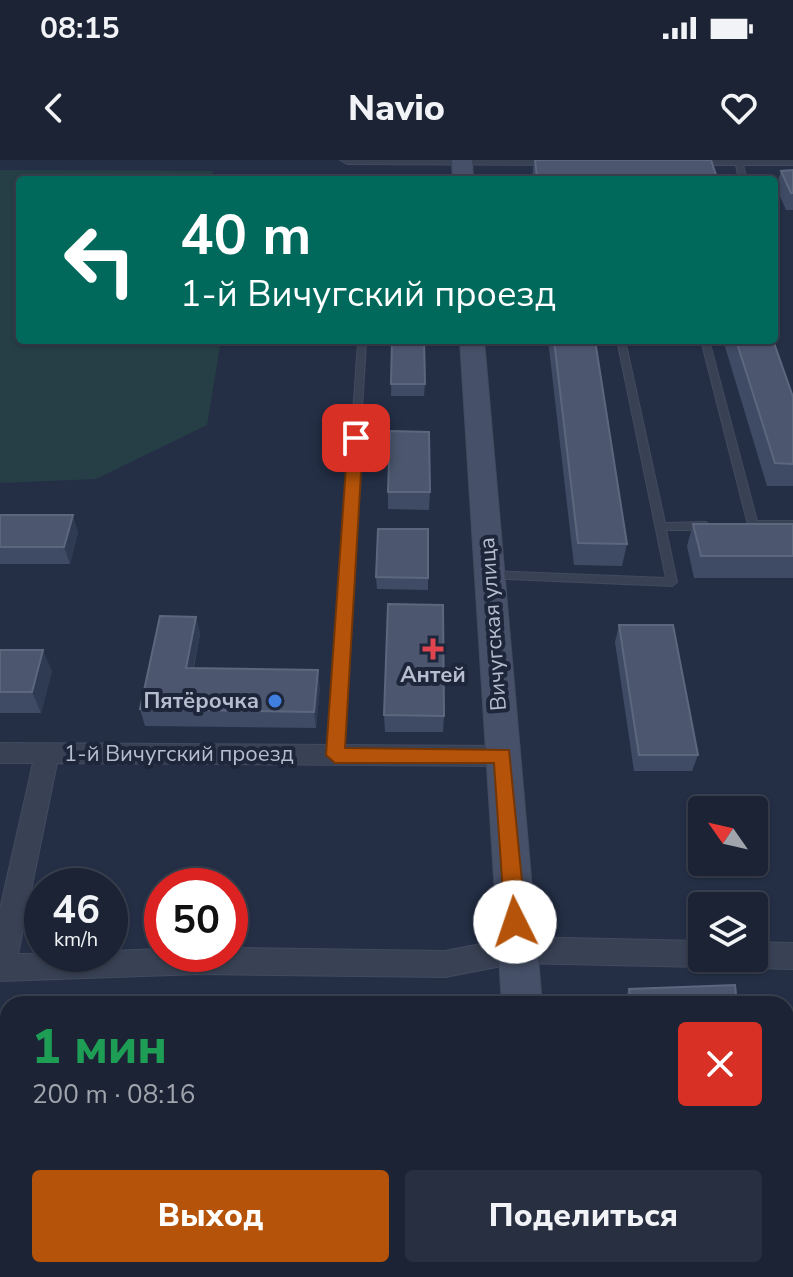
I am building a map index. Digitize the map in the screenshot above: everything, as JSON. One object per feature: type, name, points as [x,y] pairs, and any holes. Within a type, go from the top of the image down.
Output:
[{"type":"main road","name":"Вичугская улица","points":[[472,344],[521,996]]},
{"type":"street","points":[[347,160],[585,161]]},
{"type":"street","points":[[661,161],[793,161]]},
{"type":"street","name":"1-й Вичугский проезд","points":[[0,753],[503,756]]},
{"type":"street","points":[[47,754],[0,968],[200,961],[445,964],[517,950],[688,954]]},
{"type":"street","points":[[768,955],[793,956]]},
{"type":"lane","points":[[335,755],[362,344]]},
{"type":"lane","points":[[489,575],[672,582],[622,344]]},
{"type":"lane","points":[[706,344],[753,525]]},
{"type":"lane","points":[[738,525],[793,525]]},
{"type":"lane","points":[[661,527],[722,526]]},
{"type":"green space","points":[[0,170],[213,171],[211,176],[16,176],[16,344],[220,344],[207,425],[96,479],[0,483]]},
{"type":"building","points":[[535,160],[711,160],[716,176],[537,176]]},
{"type":"building","points":[[793,170],[793,193],[791,193],[781,171]]},
{"type":"building","points":[[392,344],[424,344],[425,384],[391,384]]},
{"type":"building","points":[[554,344],[596,344],[627,544],[578,543]]},
{"type":"building","points":[[737,344],[774,344],[793,397],[793,464],[775,463]]},
{"type":"building","points":[[390,431],[429,432],[430,492],[388,492]]},
{"type":"building","points":[[0,515],[73,515],[64,547],[0,547]]},
{"type":"building","points":[[693,524],[793,524],[793,556],[701,556]]},
{"type":"building","points":[[378,529],[428,529],[428,578],[376,577]]},
{"type":"building","points":[[388,604],[443,605],[444,716],[384,715]]},
{"type":"building","points":[[160,616],[196,617],[186,668],[318,670],[314,712],[140,709]]},
{"type":"building","points":[[619,625],[673,625],[698,755],[639,755]]},
{"type":"building","points":[[0,650],[43,650],[32,692],[0,692]]},
{"type":"building","points":[[735,985],[736,996],[630,996],[629,989]]},
{"type":"place","name":"Антей","points":[[433,649]]},
{"type":"place","name":"Пятёрочка","points":[[275,701]]},
{"type":"route","points":[[356,438],[335,755],[503,756],[515,922]]}]
